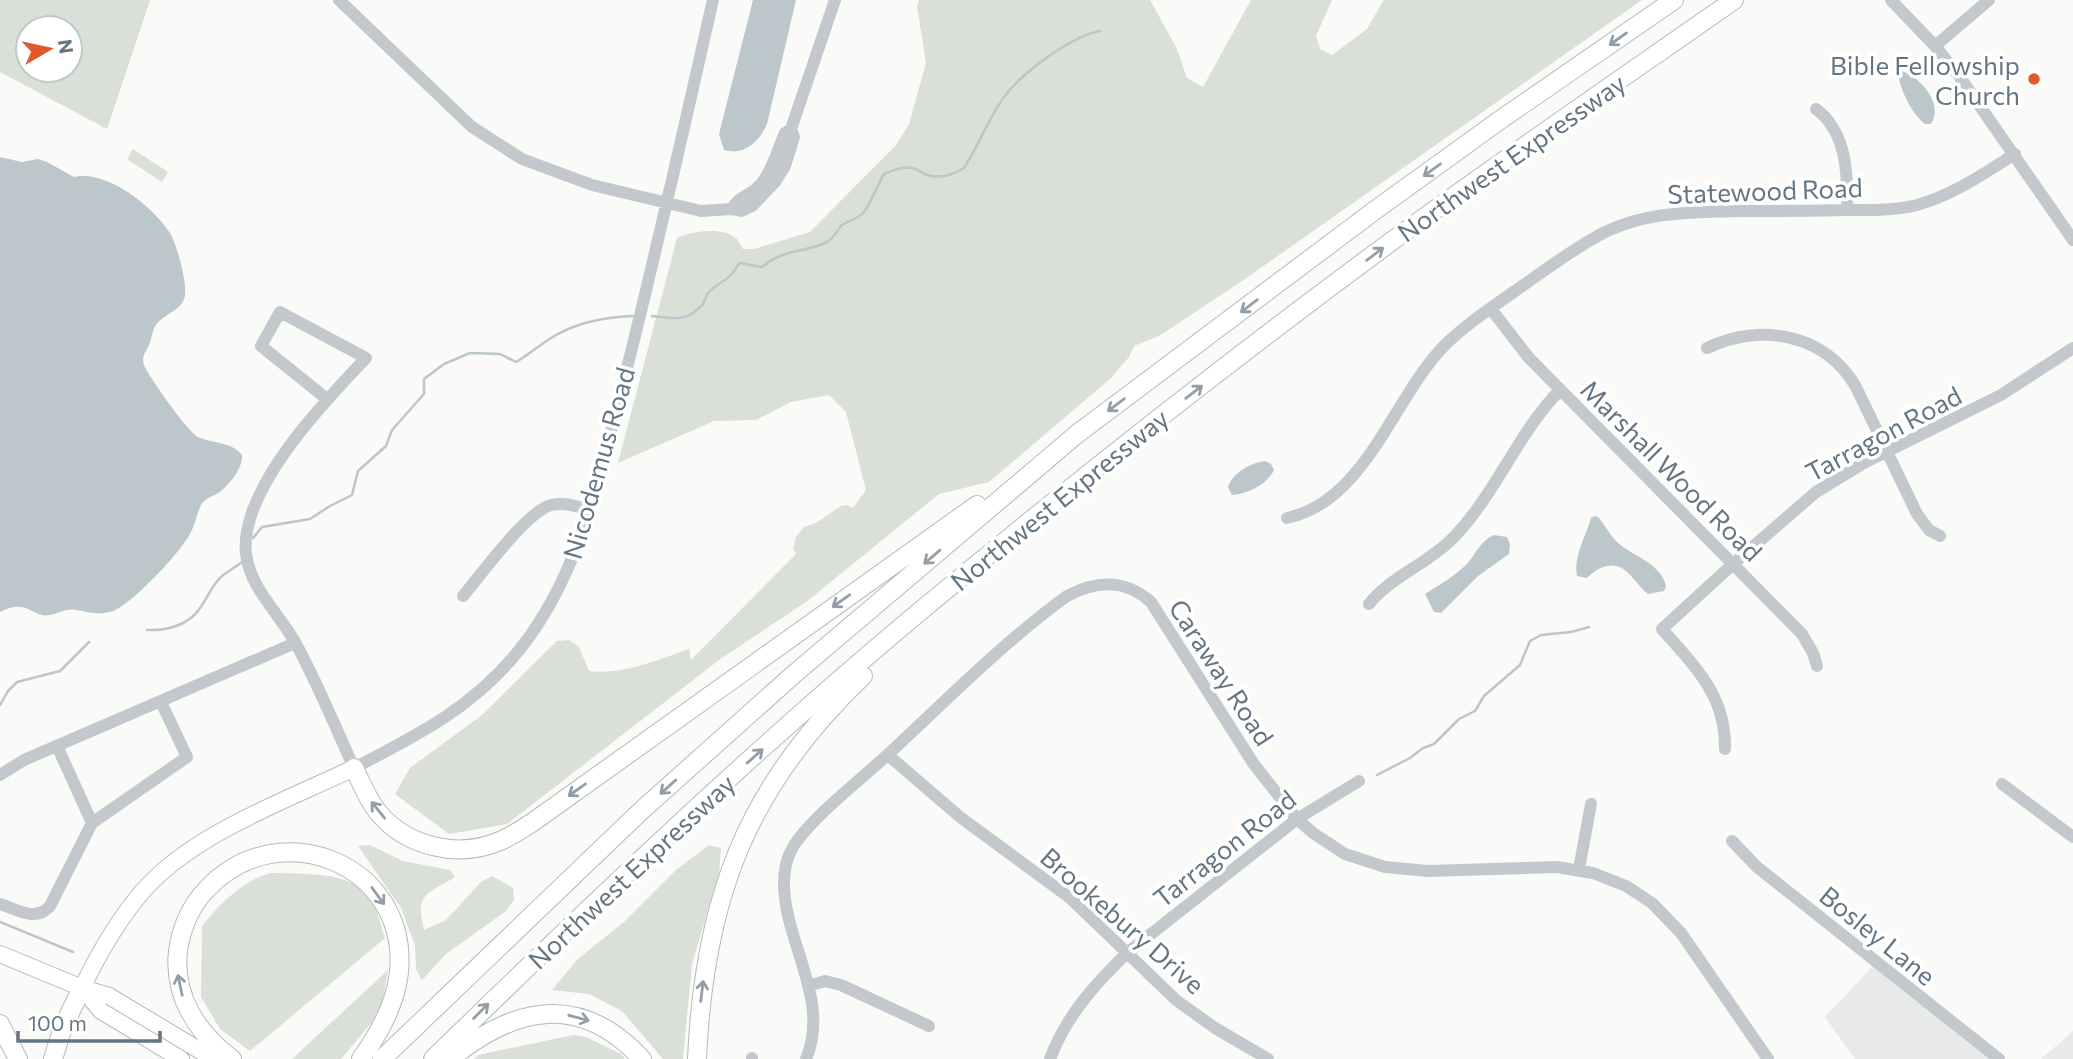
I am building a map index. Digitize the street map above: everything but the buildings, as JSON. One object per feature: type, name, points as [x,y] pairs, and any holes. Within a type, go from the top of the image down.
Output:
[{"type":"highway","name":"Northwest Expressway","points":[[382,1059],[642,810],[793,675],[1077,434],[1500,120],[1674,0]]},
{"type":"highway","name":"Northwest Expressway","points":[[433,1059],[517,976],[752,759],[989,555],[1258,341],[1386,246],[1734,0]]},
{"type":"highway","points":[[354,768],[378,811],[402,833],[417,841],[460,849],[499,842],[533,822],[1077,434]]},
{"type":"highway","points":[[697,1059],[705,965],[720,897],[749,825],[773,781],[819,721],[845,693],[989,555]]},
{"type":"highway","points":[[232,1059],[215,1047],[186,1007],[178,976],[179,942],[191,910],[213,881],[240,863],[283,852],[308,852],[347,867],[373,888],[390,916],[400,960],[397,986],[383,1020],[360,1059]]},
{"type":"highway","points":[[53,1059],[69,1012],[82,988]]},
{"type":"highway","points":[[450,1059],[493,1028],[528,1016],[545,1014],[580,1017],[598,1024],[618,1036],[642,1059]]},
{"type":"highway","points":[[0,1024],[18,1059]]},
{"type":"main road","name":"Nicodemus Road","points":[[82,988],[117,926],[142,892],[176,861],[211,837],[354,768]]},
{"type":"main road","points":[[0,954],[82,988],[109,996],[214,1059]]},
{"type":"main road","points":[[82,988],[101,1011],[181,1059]]},
{"type":"street","points":[[339,0],[451,109],[489,140],[552,172],[701,211],[741,211],[752,206],[769,190],[785,166],[794,137],[791,129],[835,0]]},
{"type":"street","name":"Nicodemus Road","points":[[354,768],[439,723],[481,691],[532,633],[553,599],[576,549],[589,510],[667,204],[713,0]]},
{"type":"street","points":[[1891,0],[1935,46],[2015,154],[2073,240]]},
{"type":"street","points":[[1935,46],[1989,0]]},
{"type":"street","points":[[1816,109],[1826,117],[1839,140],[1846,167],[1847,210]]},
{"type":"street","name":"Statewood Road","points":[[1287,518],[1303,515],[1315,508],[1331,497],[1349,478],[1365,460],[1430,363],[1460,332],[1576,248],[1598,236],[1634,221],[1671,213],[1900,208],[1935,200],[1961,188],[2015,154]]},
{"type":"street","name":"Marshall Wood Road","points":[[1491,309],[1529,358],[1802,634],[1817,666]]},
{"type":"street","points":[[327,399],[261,345],[280,312],[366,358],[305,424],[255,502],[246,527],[246,554],[258,589],[295,643],[354,768]]},
{"type":"street","points":[[1707,348],[1723,340],[1741,336],[1772,335],[1802,340],[1821,349],[1851,377],[1917,514],[1929,530],[1940,536]]},
{"type":"street","name":"Tarragon Road","points":[[1725,749],[1722,714],[1712,692],[1699,672],[1662,629],[1816,492],[1887,451],[2001,395],[2073,348]]},
{"type":"street","points":[[1369,604],[1377,593],[1422,564],[1454,537],[1482,500],[1535,419],[1560,390]]},
{"type":"street","points":[[463,596],[522,527],[542,509],[563,503],[589,510]]},
{"type":"street","name":"Caraway Road","points":[[806,1059],[813,1025],[808,986],[785,901],[783,880],[793,848],[802,835],[982,665],[1055,604],[1082,588],[1106,583],[1128,587],[1141,593],[1151,603],[1253,762],[1297,819],[1331,846],[1345,854],[1385,867],[1428,871],[1525,866],[1579,869],[1626,886],[1652,903],[1681,933],[1765,1058]]},
{"type":"street","points":[[0,775],[24,760],[295,643]]},
{"type":"street","points":[[0,904],[37,916],[44,913],[92,823],[187,757],[161,702]]},
{"type":"street","points":[[57,746],[92,823]]},
{"type":"street","name":"Brookebury Drive","points":[[888,755],[960,817],[1070,898],[1177,1000],[1214,1028],[1268,1059]]},
{"type":"street","name":"Tarragon Road","points":[[1050,1059],[1076,1009],[1127,953],[1297,819],[1359,781]]},
{"type":"street","points":[[2002,784],[2073,837]]},
{"type":"street","points":[[1579,869],[1591,804]]},
{"type":"street","name":"Bosley Lane","points":[[1732,841],[1757,867],[1999,1059]]},
{"type":"street","points":[[808,986],[825,981],[841,985],[929,1026]]},
{"type":"shaded area","points":[[0,0],[150,0],[107,129],[23,84],[84,84],[84,14],[14,14],[14,79],[0,72]]},
{"type":"shaded area","points":[[753,0],[796,0],[767,124],[750,146],[738,151],[724,150],[719,134]]},
{"type":"shaded area","points":[[919,0],[1150,0],[1176,47],[1187,78],[1203,87],[1251,0],[1332,0],[1316,36],[1320,49],[1332,55],[1367,29],[1386,0],[1642,0],[1245,279],[1159,336],[1134,346],[1129,357],[1111,378],[989,482],[939,494],[806,602],[719,660],[507,824],[449,834],[395,794],[410,768],[482,715],[557,641],[569,640],[579,647],[589,671],[628,669],[689,649],[691,660],[796,554],[793,549],[796,537],[804,527],[816,523],[841,506],[853,508],[866,490],[846,412],[829,395],[791,402],[756,420],[714,421],[618,463],[677,238],[690,233],[724,232],[737,239],[743,249],[754,249],[810,232],[896,145],[909,124],[926,63],[917,6]]},
{"type":"shaded area","points":[[1902,71],[1916,79],[1933,100],[1935,108],[1931,124],[1920,120],[1907,101],[1898,73]]},
{"type":"shaded area","points":[[133,149],[168,172],[162,182],[127,159]]},
{"type":"shaded area","points":[[0,157],[22,162],[38,159],[74,177],[101,179],[128,192],[162,223],[170,233],[178,254],[185,295],[181,305],[156,325],[143,357],[144,365],[169,404],[193,433],[198,437],[233,447],[242,455],[241,465],[229,484],[203,502],[186,541],[144,588],[113,611],[94,613],[69,610],[44,615],[17,607],[0,612]]},
{"type":"shaded area","points":[[1265,461],[1271,464],[1274,470],[1267,480],[1250,490],[1232,495],[1228,487],[1234,477],[1248,466]]},
{"type":"shaded area","points":[[1595,516],[1621,546],[1658,571],[1666,586],[1664,591],[1648,594],[1628,572],[1616,566],[1601,568],[1586,578],[1577,576],[1578,554],[1591,518]]},
{"type":"shaded area","points":[[1494,535],[1507,537],[1510,544],[1509,554],[1478,576],[1441,613],[1434,612],[1425,594],[1462,568],[1482,544]]},
{"type":"shaded area","points":[[370,845],[403,861],[450,870],[455,877],[425,896],[421,909],[424,930],[446,920],[481,882],[492,876],[513,888],[514,900],[506,911],[446,954],[422,980],[416,969],[415,945],[401,908],[358,846]]},
{"type":"shaded area","points":[[709,845],[721,848],[719,874],[692,964],[683,1059],[663,1059],[622,1011],[589,994],[552,990],[578,959],[625,921],[677,869]]},
{"type":"shaded area","points":[[270,873],[311,874],[353,884],[364,891],[372,901],[385,938],[250,1051],[220,1029],[201,997],[202,926],[232,894]]},
{"type":"shaded area","points":[[1874,965],[1995,1059],[1855,1059],[1825,1017]]},
{"type":"shaded area","points":[[388,970],[383,1000],[373,1021],[341,1059],[292,1059]]},
{"type":"shaded area","points":[[2073,1031],[2073,1059],[2041,1059]]},
{"type":"shaded area","points":[[573,1035],[586,1037],[621,1054],[625,1059],[474,1059],[478,1055]]},
{"type":"waterway","points":[[652,316],[673,318],[692,314],[703,304],[709,291],[730,275],[739,263],[762,267],[778,257],[827,242],[841,226],[864,212],[884,174],[908,168],[927,175],[942,176],[964,168],[998,105],[1012,87],[1061,48],[1100,31]]},
{"type":"waterway","points":[[253,538],[262,527],[310,519],[352,495],[358,471],[386,446],[392,430],[424,394],[424,379],[444,364],[470,353],[500,354],[516,362],[548,340],[578,325],[633,316]]},
{"type":"waterway","points":[[147,630],[170,628],[190,619],[219,580],[244,560]]},
{"type":"waterway","points":[[1377,775],[1434,744],[1459,719],[1475,711],[1484,696],[1520,665],[1530,641],[1541,635],[1589,627]]},
{"type":"waterway","points":[[0,705],[17,682],[60,671],[89,642]]},
{"type":"waterway","points":[[0,922],[73,952]]},
{"type":"place","name":"Bible Fellowship Church","points":[[2034,79]]}]
